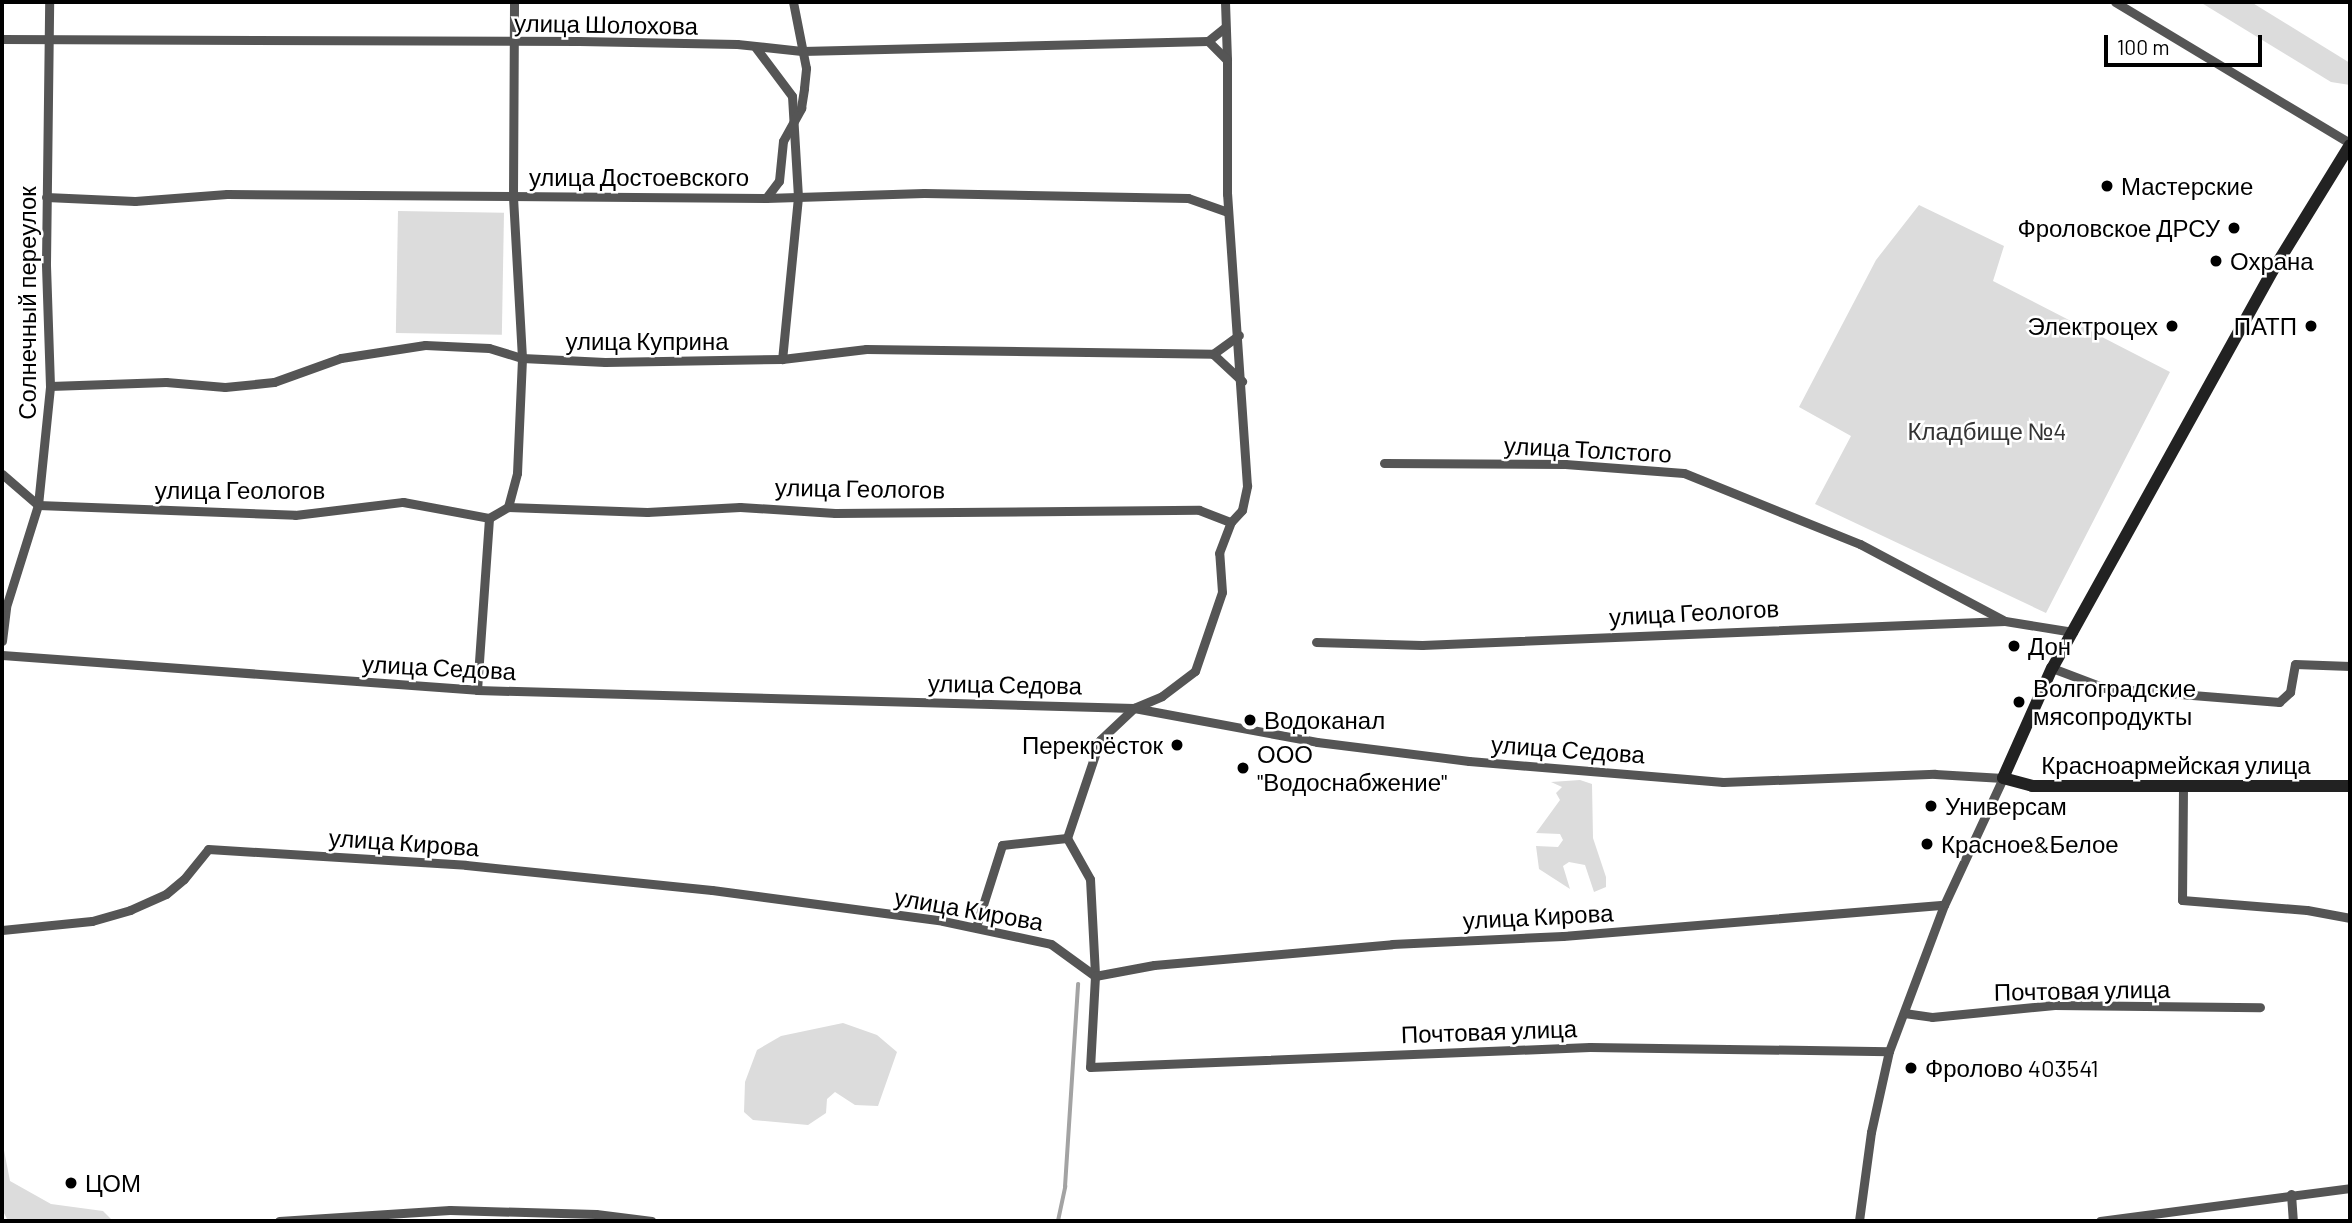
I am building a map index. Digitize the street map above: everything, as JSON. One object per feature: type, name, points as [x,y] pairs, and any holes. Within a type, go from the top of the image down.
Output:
[{"type":"street","name":"Солнечный переулок","points":[[2,641],[6,607],[38,505],[50,386],[46,197],[49,2]]},
{"type":"street","points":[[477,690],[489,518],[508,507],[517,474],[522,358],[513,196],[514,2]]},
{"type":"street","points":[[766,198],[779,181],[783,141],[794,125],[804,88],[802,51],[793,2]]},
{"type":"street","points":[[1095,976],[1090,879],[1067,838],[1100,740],[1134,708],[1162,696],[1195,671],[1222,592],[1219,552],[1231,522],[1242,510],[1247,486],[1239,335],[1228,212],[1225,2]]},
{"type":"street","points":[[1859,1221],[1871,1132],[1889,1051],[1944,905],[2052,668],[2273,270],[2350,144],[2115,2]]},
{"type":"street","points":[[1225,27],[1208,41],[1227,60]]},
{"type":"street","name":"улица Шолохова","points":[[2,39],[383,39],[515,44],[579,41],[802,51],[1208,41]]},
{"type":"street","points":[[756,48],[792,96],[798,197],[782,359]]},
{"type":"street","name":"улица Достоевского","points":[[46,197],[135,201],[227,194],[766,198],[924,193],[1188,198],[1228,212]]},
{"type":"street","points":[[1239,335],[1213,354],[1242,381]]},
{"type":"street","name":"улица Куприна","points":[[50,386],[166,382],[225,387],[274,382],[341,358],[425,345],[489,348],[522,358],[605,362],[782,359],[866,349],[1213,354]]},
{"type":"street","name":"улица Толстого","points":[[1384,463],[1565,464],[1684,473],[1781,516],[1860,544],[2005,621]]},
{"type":"street","points":[[2,474],[38,505]]},
{"type":"street","name":"улица Геологов","points":[[38,505],[295,515],[403,502],[489,518]]},
{"type":"street","name":"улица Геологов","points":[[508,507],[647,512],[740,507],[835,513],[1199,510],[1231,522]]},
{"type":"street","name":"улица Геологов","points":[[1316,642],[1447,645],[2005,621],[2073,632]]},
{"type":"street","name":"улица Седова","points":[[2,655],[477,690],[1134,708],[1167,711],[1317,742],[1469,761],[1723,782],[1935,774],[2003,778]]},
{"type":"street","points":[[2052,668],[2105,688],[2279,702],[2290,692],[2295,664],[2350,666]]},
{"type":"street","points":[[1162,696],[1159,705],[1167,711]]},
{"type":"street","name":"Красноармейская улица","points":[[2003,778],[2032,786],[2350,786]]},
{"type":"street","points":[[2183,788],[2182,900],[2307,910],[2350,918]]},
{"type":"street","points":[[976,927],[1002,845],[1067,838]]},
{"type":"street","name":"улица Кирова","points":[[2,930],[92,921],[130,910],[166,894],[184,879],[208,849],[466,865],[712,890],[976,927],[1051,944],[1095,976],[1154,965],[1392,944],[1563,936],[1944,905]]},
{"type":"street","name":"Почтовая улица","points":[[1095,976],[1090,1067],[1590,1047],[1889,1051]]},
{"type":"street","name":"Почтовая улица","points":[[1904,1013],[1932,1017],[2054,1005],[2260,1007]]},
{"type":"street","points":[[2100,1221],[2350,1188]]},
{"type":"street","points":[[2291,1194],[2293,1221]]},
{"type":"street","points":[[279,1221],[450,1210],[596,1214],[652,1221]]},
{"type":"green space","points":[[2200,2],[2251,2],[2350,63],[2350,85],[2331,82]]},
{"type":"green space","name":"Кладбище №4","points":[[1919,205],[2004,246],[1993,281],[2170,372],[2046,613],[1815,504],[1851,436],[1799,407],[1876,260]]},
{"type":"green space","points":[[398,211],[504,213],[502,335],[396,333]]},
{"type":"green space","points":[[1580,780],[1592,784],[1593,838],[1606,877],[1606,887],[1594,892],[1585,865],[1569,862],[1563,866],[1570,889],[1539,869],[1536,846],[1558,847],[1563,840],[1560,834],[1536,833],[1560,800],[1556,793],[1562,787],[1551,782]]},
{"type":"green space","points":[[843,1023],[877,1035],[897,1052],[878,1106],[855,1105],[835,1092],[827,1099],[826,1113],[808,1125],[753,1120],[744,1112],[745,1082],[757,1050],[781,1036]]},
{"type":"green space","points":[[2,1140],[10,1181],[51,1204],[103,1211],[113,1221],[8,1221],[2,1209]]},
{"type":"waterway","points":[[1058,1221],[1065,1187],[1078,984]]},
{"type":"place","name":"Мастерские","points":[[2107,186]]},
{"type":"place","name":"Фроловское ДРСУ","points":[[2234,228]]},
{"type":"place","name":"Охрана","points":[[2216,261]]},
{"type":"place","name":"Электроцех","points":[[2172,326]]},
{"type":"place","name":"ПАТП","points":[[2311,326]]},
{"type":"place","name":"Дон","points":[[2014,646]]},
{"type":"place","name":"Волгоградские мясопродукты","points":[[2019,702]]},
{"type":"place","name":"Водоканал","points":[[1250,720]]},
{"type":"place","name":"Перекрёсток","points":[[1177,745]]},
{"type":"place","name":"ООО \"Водоснабжение\"","points":[[1243,768]]},
{"type":"place","name":"Универсам","points":[[1931,806]]},
{"type":"place","name":"Красное&Белое","points":[[1927,844]]},
{"type":"place","name":"Фролово 403541","points":[[1911,1068]]},
{"type":"place","name":"ЦОМ","points":[[71,1183]]}]
